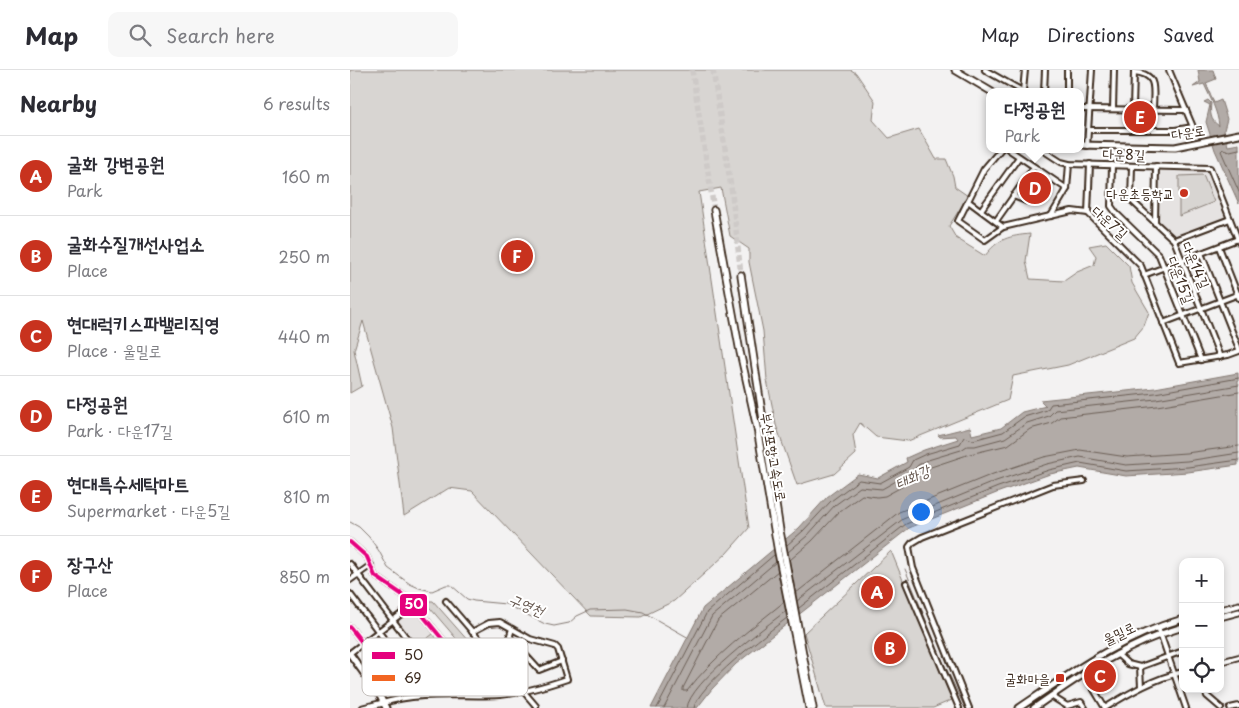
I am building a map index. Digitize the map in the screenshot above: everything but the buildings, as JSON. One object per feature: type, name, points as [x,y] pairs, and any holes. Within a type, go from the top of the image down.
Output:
[{"type":"highway","name":"부산포항고속도로","points":[[714,210],[809,708]]},
{"type":"highway","name":"부산포항고속도로","points":[[742,275],[793,604],[813,708]]},
{"type":"main road","points":[[955,70],[986,88]]},
{"type":"main road","name":"다운로","points":[[1084,146],[1175,147],[1239,134]]},
{"type":"main road","points":[[1224,609],[1239,605]]},
{"type":"main road","points":[[1224,616],[1239,612]]},
{"type":"main road","name":"울밀로","points":[[1019,708],[1102,653],[1122,642],[1179,620]]},
{"type":"main road","name":"울밀로","points":[[1034,708],[1084,673],[1116,654],[1161,634],[1179,628]]},
{"type":"main road","points":[[350,654],[362,671]]},
{"type":"main road","points":[[363,708],[384,706]]},
{"type":"street","points":[[985,70],[1018,88]]},
{"type":"street","points":[[1023,88],[1025,70]]},
{"type":"street","points":[[1044,88],[1045,70]]},
{"type":"street","points":[[1067,70],[1067,88]]},
{"type":"street","points":[[1088,146],[1092,70]]},
{"type":"street","points":[[1113,109],[1114,70]]},
{"type":"street","points":[[1090,130],[1175,130],[1193,127],[1169,70]]},
{"type":"street","points":[[1133,110],[1134,71],[1144,73],[1152,80],[1153,110]]},
{"type":"street","points":[[1084,109],[1186,110]]},
{"type":"street","name":"다운7길","points":[[998,153],[984,170],[958,221],[985,240],[1004,227],[1072,211],[1088,213],[1140,266],[1179,363],[1220,357],[1239,350]]},
{"type":"street","points":[[1014,153],[1067,190]]},
{"type":"street","name":"다운8길","points":[[1047,153],[1068,164],[1210,168],[1230,219]]},
{"type":"street","points":[[981,210],[1019,157]]},
{"type":"street","points":[[1051,216],[1067,190],[1068,164]]},
{"type":"street","points":[[1088,213],[1090,164]]},
{"type":"street","name":"다운15길","points":[[1112,165],[1111,206],[1116,213],[1156,250],[1165,267],[1201,360]]},
{"type":"street","name":"다운14길","points":[[1132,166],[1131,200],[1174,240],[1220,357]]},
{"type":"street","points":[[1156,166],[1156,223]]},
{"type":"street","points":[[996,221],[1034,167]]},
{"type":"street","points":[[1014,196],[1026,201],[1039,196],[1051,179]]},
{"type":"street","points":[[968,201],[1004,227]]},
{"type":"street","points":[[1144,275],[1239,240],[1230,219],[1174,240]]},
{"type":"street","points":[[1163,323],[1220,301],[1239,296],[1219,246]]},
{"type":"street","points":[[1201,254],[1239,350]]},
{"type":"street","points":[[969,708],[913,568],[909,547],[912,543],[945,527],[1053,485],[1084,481]]},
{"type":"street","points":[[350,542],[367,557],[375,576],[410,600],[441,638]]},
{"type":"street","points":[[350,564],[407,638]]},
{"type":"street","points":[[350,580],[371,565]]},
{"type":"street","points":[[906,583],[959,708]]},
{"type":"street","points":[[350,594],[383,638]]},
{"type":"street","points":[[446,601],[477,638]]},
{"type":"street","points":[[369,638],[413,605]]},
{"type":"street","points":[[472,632],[483,625],[496,621],[530,639],[555,646],[558,649],[567,679],[528,691]]},
{"type":"street","points":[[350,627],[362,644],[350,654]]},
{"type":"street","points":[[1158,627],[1186,708]]},
{"type":"street","points":[[511,638],[512,629]]},
{"type":"street","points":[[935,651],[945,647]]},
{"type":"street","points":[[1116,654],[1128,664],[1140,667],[1179,652]]},
{"type":"street","points":[[1224,661],[1239,657]]},
{"type":"street","points":[[528,658],[539,670],[562,661]]},
{"type":"street","points":[[1140,667],[1141,687]]},
{"type":"street","points":[[1084,673],[1105,708],[1141,687],[1179,673]]},
{"type":"street","points":[[1206,693],[1221,708]]},
{"type":"street","points":[[384,706],[396,699],[418,696]]},
{"type":"street","points":[[527,696],[536,706]]},
{"type":"street","points":[[1051,696],[1066,706],[1081,702],[1085,708]]},
{"type":"street","points":[[1230,708],[1237,707]]},
{"type":"shaded area","points":[[350,70],[851,70],[856,73],[875,101],[873,120],[889,138],[919,129],[936,159],[946,159],[955,187],[968,196],[949,226],[956,238],[985,256],[995,245],[1005,239],[1030,234],[1026,261],[1030,279],[1064,281],[1077,272],[1094,265],[1096,256],[1089,246],[1106,243],[1129,266],[1132,283],[1149,312],[1144,326],[1134,338],[1068,365],[1013,376],[1008,400],[908,441],[876,437],[860,423],[853,435],[856,454],[834,474],[797,485],[776,425],[767,380],[763,331],[749,262],[749,249],[730,236],[721,188],[699,192],[749,528],[726,554],[674,601],[641,617],[591,616],[472,491],[449,488],[404,516],[393,428],[363,321],[354,350],[362,386],[350,393]]},
{"type":"shaded area","name":"다운초등학교","points":[[1152,170],[1207,170],[1227,218],[1174,238],[1152,217]]},
{"type":"shaded area","points":[[1036,173],[1049,181],[1035,197],[1022,199],[1021,195]]},
{"type":"shaded area","points":[[1203,175],[1214,202],[1179,216],[1179,176]]},
{"type":"shaded area","points":[[891,551],[952,700],[933,708],[826,708],[804,633]]},
{"type":"shaded area","points":[[424,601],[433,601],[466,638],[456,638]]},
{"type":"shaded area","points":[[409,611],[413,611],[433,634],[428,638],[409,638],[398,623],[398,620]]},
{"type":"shaded area","points":[[433,634],[436,638],[428,638]]},
{"type":"water","points":[[1198,70],[1213,70],[1216,79],[1206,83],[1214,103],[1221,100],[1227,119],[1224,130],[1228,146],[1239,144],[1239,204],[1215,150],[1206,122],[1210,105],[1204,102],[1208,100],[1211,103],[1212,119],[1219,126],[1217,115],[1204,84],[1193,87],[1200,82]]},
{"type":"water","name":"태화강","points":[[1238,373],[1238,465],[1188,472],[1126,476],[1079,468],[1050,474],[999,492],[909,528],[736,664],[697,708],[651,708],[703,608],[799,528],[827,497],[858,474],[878,478],[907,462],[906,458],[958,439],[956,436],[940,437],[938,435],[970,427],[972,435],[1001,428],[1022,412],[1046,406],[1040,400],[1155,388]]},
{"type":"waterway","name":"구영천","points":[[350,522],[359,527],[369,537],[388,568],[410,584],[419,588],[432,591],[446,585],[451,585],[467,599],[506,604],[545,624],[554,626],[569,623],[577,616],[590,610],[627,609],[643,612],[689,638]]},
{"type":"waterway","points":[[905,569],[937,647]]},
{"type":"waterway","points":[[939,653],[965,708]]},
{"type":"tunnel","points":[[692,70],[714,210]]},
{"type":"tunnel","points":[[713,70],[732,194],[741,275]]},
{"type":"transit line","name":"50","points":[[350,542],[367,557],[375,576],[410,600],[441,638]]},
{"type":"transit line","name":"50","points":[[350,627],[362,642]]},
{"type":"place","name":"현대특수세탁마트","points":[[1140,117]]},
{"type":"place","name":"다정공원","points":[[1035,188]]},
{"type":"place","name":"다운초등학교","points":[[1184,193]]},
{"type":"place","name":"장구산","points":[[517,256]]},
{"type":"place","name":"굴화 강변공원","points":[[877,592]]},
{"type":"place","name":"굴화수질개선사업소","points":[[890,648]]},
{"type":"place","name":"현대럭키스파밸리직영","points":[[1100,676]]},
{"type":"place","name":"굴화마을","points":[[1060,678]]}]
